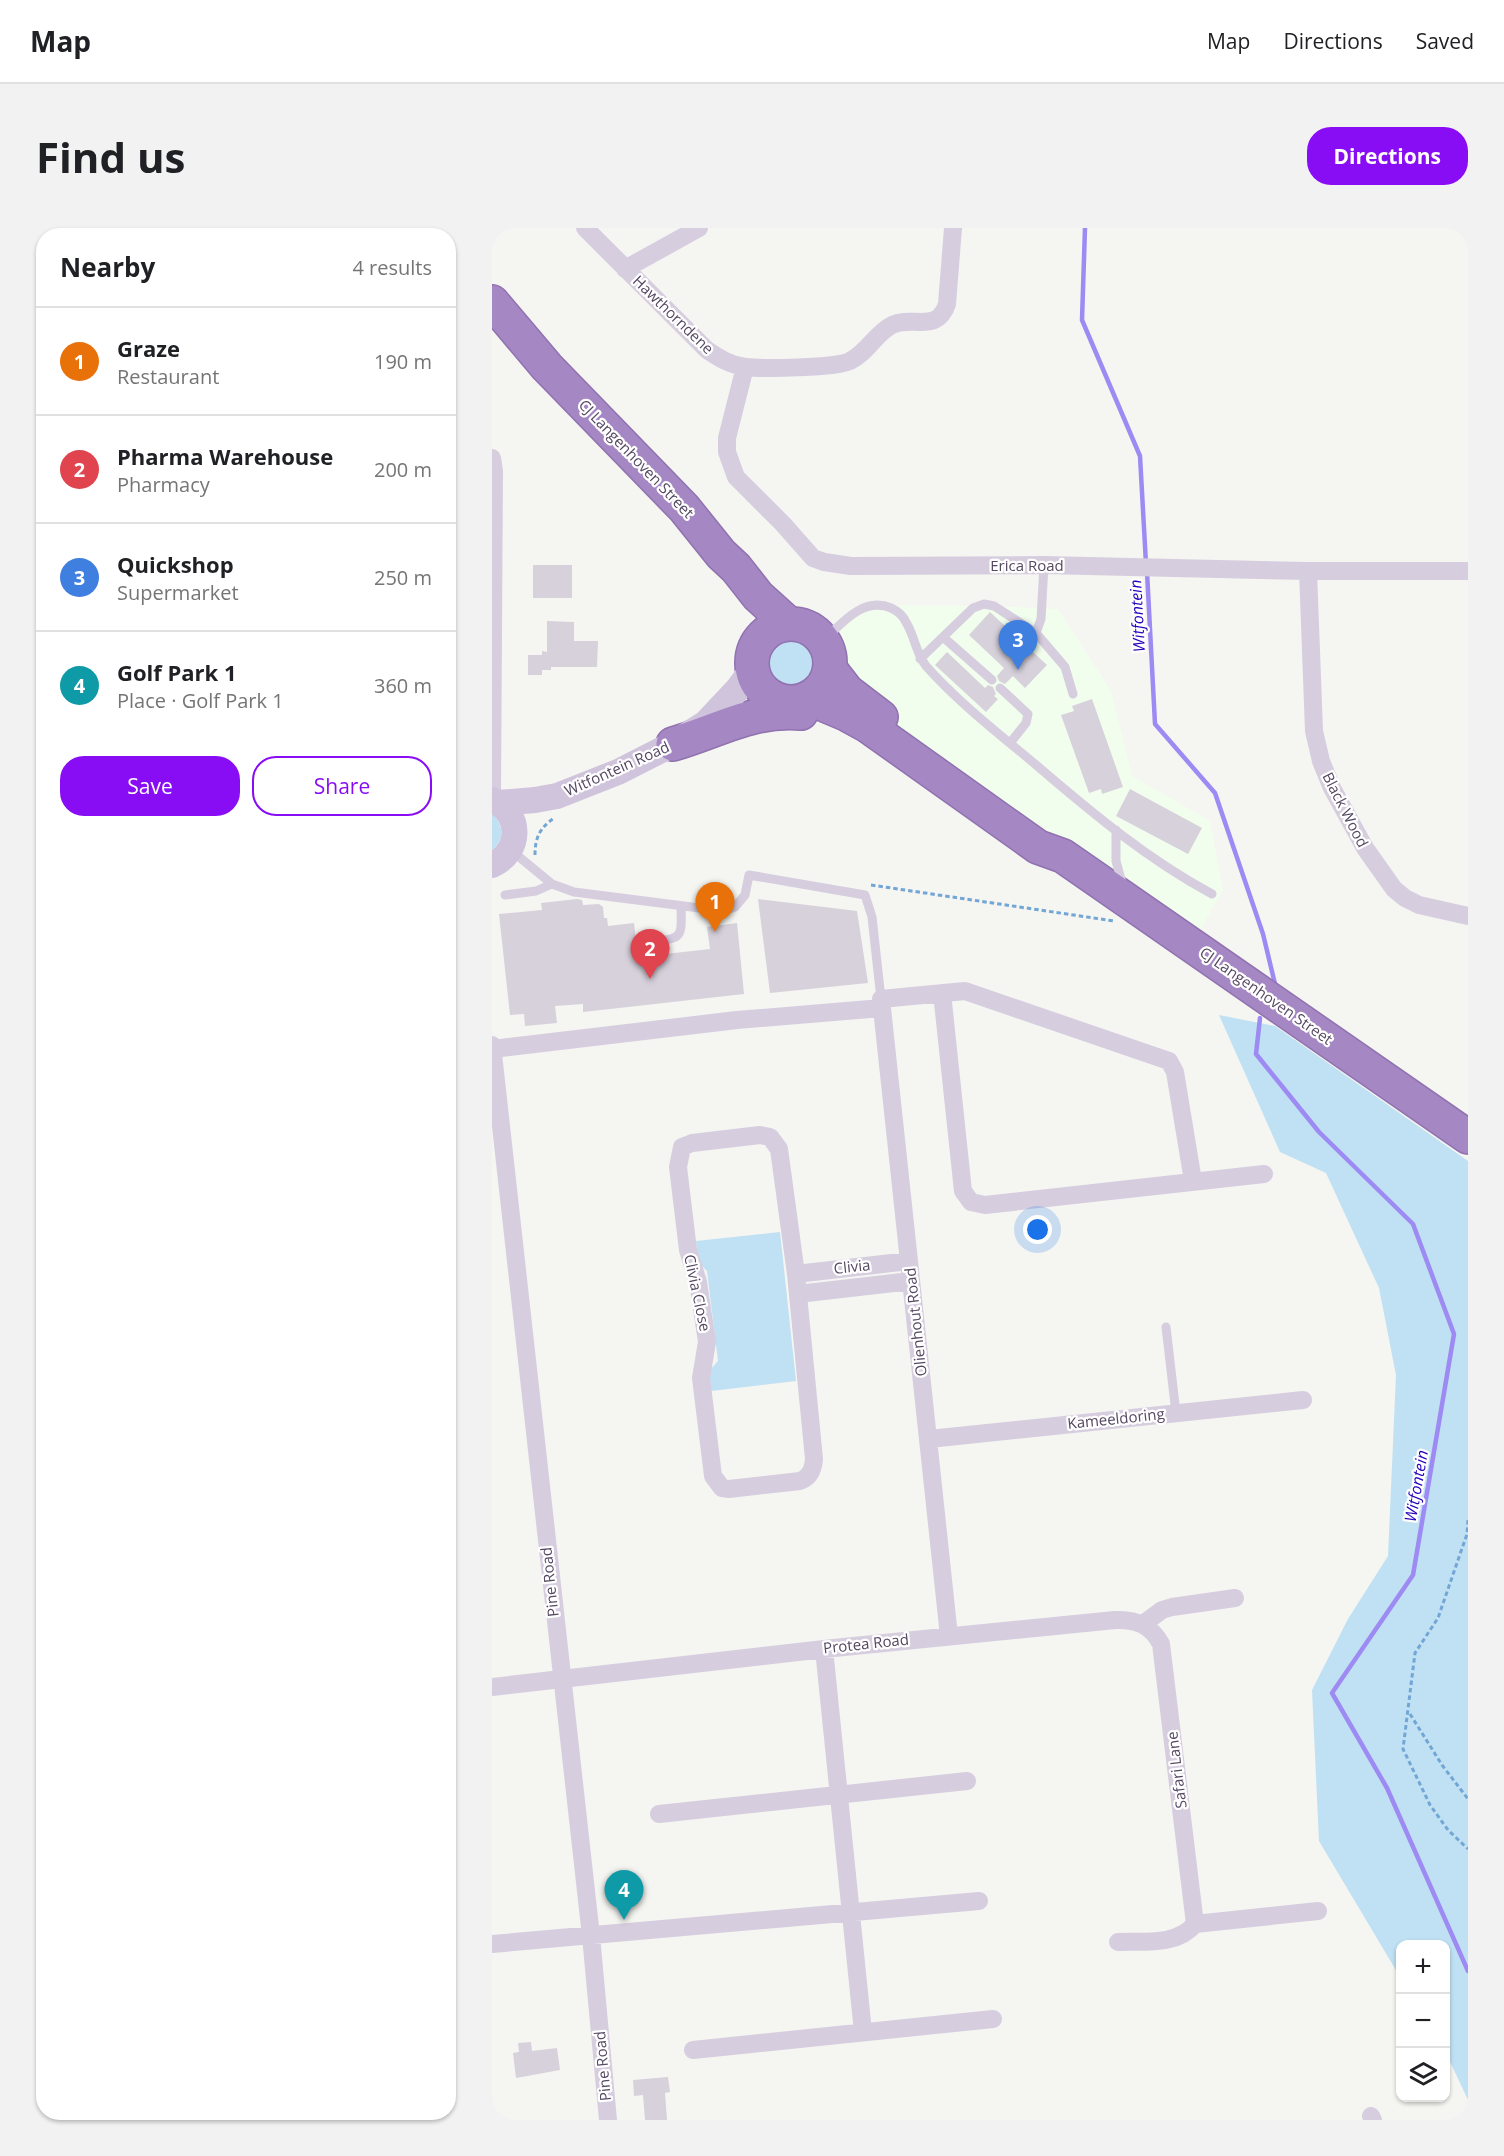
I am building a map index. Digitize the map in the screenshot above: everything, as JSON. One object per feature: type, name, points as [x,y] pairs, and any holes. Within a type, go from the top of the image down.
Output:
[{"type":"highway","name":"CJ Langenhoven Street","points":[[492,302],[548,367],[684,508],[763,601],[789,624]]},
{"type":"highway","name":"CJ Langenhoven Street","points":[[492,324],[548,367]]},
{"type":"highway","name":"CJ Langenhoven Street","points":[[721,554],[754,656]]},
{"type":"highway","points":[[789,624],[808,627],[826,655],[820,689],[808,698],[790,702],[773,698],[759,686],[754,656],[774,628],[789,624]]},
{"type":"highway","name":"CJ Langenhoven Street","points":[[826,655],[847,691],[1024,819],[1046,836],[1063,856]]},
{"type":"highway","name":"CJ Langenhoven Street","points":[[808,698],[853,717],[901,748],[1038,847],[1063,856],[1468,1137]]},
{"type":"highway","points":[[673,744],[750,716],[790,712],[837,720],[901,748]]},
{"type":"main road","name":"Witfontein Road","points":[[706,723],[737,690],[754,656]]},
{"type":"main road","name":"Witfontein Road","points":[[506,850],[557,806],[673,744],[706,723],[773,698]]},
{"type":"main road","name":"Witfontein Road","points":[[494,799],[535,800],[557,806]]},
{"type":"main road","points":[[494,799],[508,811],[512,818],[506,850]]},
{"type":"street","name":"Hawthorndene","points":[[585,228],[707,350],[721,360],[745,367],[839,365],[859,356],[894,324],[938,319],[947,303],[952,237]]},
{"type":"street","points":[[625,269],[699,228]]},
{"type":"street","name":"Erica Road","points":[[745,367],[727,438],[731,466],[736,477],[813,558],[824,562],[851,566],[1044,565],[1308,571],[1468,571]]},
{"type":"street","points":[[492,458],[494,471],[494,799]]},
{"type":"street","name":"Black Wood","points":[[1308,571],[1314,731],[1321,761],[1332,788],[1365,848],[1394,889],[1419,905],[1468,916]]},
{"type":"street","points":[[492,1047],[881,1004],[942,993],[969,992],[1169,1061],[1175,1072],[1193,1181]]},
{"type":"street","points":[[942,993],[963,1191],[971,1202],[985,1205],[1264,1174]]},
{"type":"street","name":"Olienhout Road","points":[[881,1004],[949,1636]]},
{"type":"street","name":"Pine Road","points":[[492,1047],[591,1936],[608,2120]]},
{"type":"street","name":"Clivia Close","points":[[760,1135],[775,1140],[779,1149],[798,1294],[813,1466],[807,1478],[800,1481],[735,1489],[722,1488],[714,1476],[701,1378],[707,1342],[698,1282],[688,1250],[678,1167],[682,1147],[710,1140],[760,1135]]},
{"type":"street","name":"Clivia","points":[[796,1274],[909,1261]]},
{"type":"street","name":"Clivia","points":[[798,1294],[911,1281]]},
{"type":"street","name":"Kameeldoring","points":[[929,1439],[1304,1400]]},
{"type":"street","points":[[1143,1623],[1162,1610],[1172,1607],[1235,1598]]},
{"type":"street","name":"Protea Road","points":[[492,1687],[949,1636],[1128,1619],[1143,1623]]},
{"type":"street","name":"Safari Lane","points":[[1143,1623],[1157,1636],[1161,1644],[1165,1666],[1195,1924]]},
{"type":"street","points":[[824,1649],[863,2032]]},
{"type":"street","points":[[659,1814],[967,1781]]},
{"type":"street","points":[[492,1944],[979,1901]]},
{"type":"street","points":[[1118,1942],[1176,1938],[1185,1934],[1195,1924],[1318,1911]]},
{"type":"street","points":[[693,2050],[993,2019]]},
{"type":"lane","points":[[1036,633],[1041,619],[1044,565]]},
{"type":"lane","points":[[920,659],[973,608],[984,604],[994,606],[1036,633],[1065,667],[1073,694]]},
{"type":"lane","points":[[826,655],[858,610],[867,606],[881,605],[895,610],[905,620],[920,659],[933,674],[1010,743],[1116,830],[1168,869],[1212,894]]},
{"type":"lane","points":[[943,637],[992,680]]},
{"type":"lane","points":[[1000,688],[1028,714],[1026,723],[1010,743]]},
{"type":"lane","points":[[1116,830],[1116,861],[1120,882],[1180,937]]},
{"type":"lane","points":[[506,850],[552,884],[574,892],[681,906],[723,911],[735,907],[745,895],[749,875],[866,895],[872,917],[881,1004]]},
{"type":"lane","points":[[505,895],[536,891],[552,884]]},
{"type":"lane","points":[[650,942],[675,939],[679,935],[681,906]]},
{"type":"lane","points":[[1166,1327],[1176,1413]]},
{"type":"path","points":[[538,861],[535,855],[535,840],[557,806]]},
{"type":"path","points":[[865,884],[1124,923]]},
{"type":"path","points":[[1468,1520],[1467,1534],[1437,1618],[1415,1653],[1403,1749],[1430,1805],[1448,1830],[1468,1849]]},
{"type":"path","points":[[1409,1712],[1442,1765],[1468,1799]]},
{"type":"shaded area","points":[[872,605],[1058,609],[1111,691],[1132,776],[1210,821],[1223,890],[1192,944],[867,707],[830,657],[823,641]]},
{"type":"shaded area","points":[[791,641],[800,642],[807,647],[812,654],[812,672],[807,679],[800,684],[791,685],[782,684],[775,679],[770,672],[769,663],[770,654],[775,647],[782,642]]},
{"type":"shaded area","points":[[492,814],[501,827],[501,837],[492,850]]},
{"type":"shaded area","points":[[1219,1015],[1275,1026],[1468,1161],[1468,2100],[1450,2062],[1450,1940],[1396,1940],[1396,1970],[1319,1841],[1312,1690],[1348,1619],[1388,1556],[1396,1375],[1379,1288],[1326,1173],[1280,1152]]},
{"type":"shaded area","points":[[780,1232],[796,1381],[711,1391],[709,1371],[718,1361],[707,1271],[698,1262],[696,1241]]},
{"type":"building","points":[[533,565],[572,565],[572,598],[533,598]]},
{"type":"building","points":[[990,612],[1047,665],[1025,688],[1013,676],[1005,684],[999,681],[997,676],[1004,668],[969,635]]},
{"type":"building","points":[[547,621],[574,622],[574,641],[598,641],[597,667],[551,667],[551,670],[542,670],[542,675],[528,675],[528,655],[542,655],[542,651],[547,652]]},
{"type":"building","points":[[947,652],[985,688],[988,685],[993,687],[996,694],[994,696],[998,699],[986,712],[935,665]]},
{"type":"building","points":[[1092,699],[1123,787],[1102,794],[1101,789],[1089,793],[1061,715],[1074,711],[1072,706]]},
{"type":"building","points":[[1130,789],[1202,828],[1188,854],[1116,816]]},
{"type":"building","points":[[758,899],[857,911],[868,983],[770,993]]},
{"type":"building","points":[[582,900],[583,905],[599,904],[603,907],[604,918],[607,918],[608,926],[634,923],[638,957],[710,949],[707,927],[737,923],[744,994],[583,1012],[583,1004],[555,1006],[557,1023],[525,1026],[524,1014],[510,1015],[499,914],[542,910],[541,903]]},
{"type":"building","points":[[531,2042],[532,2051],[557,2048],[560,2070],[516,2078],[513,2053],[519,2052],[518,2043]]},
{"type":"building","points":[[668,2077],[670,2092],[665,2093],[667,2120],[645,2120],[643,2095],[634,2096],[633,2080]]},
{"type":"waterway","name":"Witfontein","points":[[1085,228],[1082,320],[1140,456],[1146,564]]},
{"type":"waterway","name":"Witfontein","points":[[1147,572],[1155,724],[1215,793],[1263,934],[1275,984]]},
{"type":"waterway","name":"Witfontein","points":[[1260,1018],[1256,1054],[1319,1132],[1413,1224],[1454,1334],[1413,1575],[1332,1693],[1387,1788],[1468,1971]]},
{"type":"place","name":"Quickshop","points":[[1018,670]]},
{"type":"place","name":"Graze","points":[[715,932]]},
{"type":"place","name":"Pharma Warehouse","points":[[650,979]]},
{"type":"place","name":"Golf Park 1","points":[[624,1920]]}]
